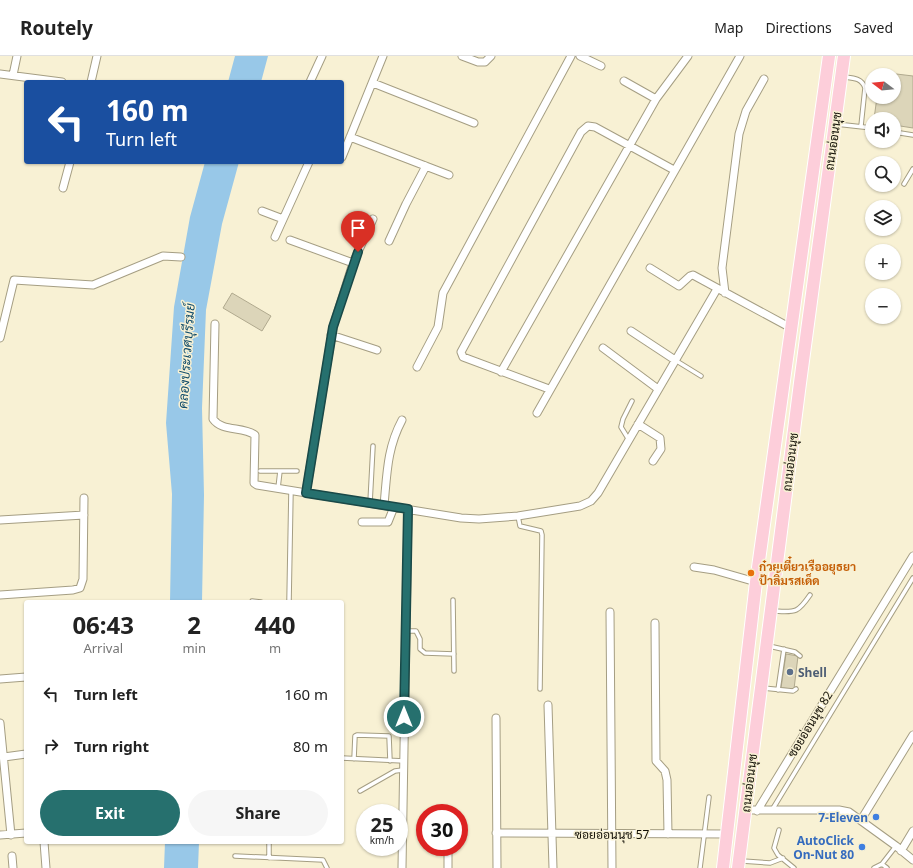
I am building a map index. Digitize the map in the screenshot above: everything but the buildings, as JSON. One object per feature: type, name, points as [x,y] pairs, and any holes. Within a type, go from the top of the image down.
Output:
[{"type":"main road","name":"ถนนอ่อนนุช","points":[[723,868],[756,582],[830,56]]},
{"type":"main road","name":"ถนนอ่อนนุช","points":[[738,864],[844,56]]},
{"type":"main road","points":[[784,380],[800,383]]},
{"type":"street","points":[[13,75],[17,56]]},
{"type":"street","points":[[91,80],[97,56]]},
{"type":"street","points":[[311,80],[322,56]]},
{"type":"street","points":[[344,152],[383,56]]},
{"type":"street","points":[[462,56],[478,62],[485,62],[491,56]]},
{"type":"street","points":[[417,367],[438,327],[442,293],[570,56]]},
{"type":"street","points":[[580,56],[601,66]]},
{"type":"street","points":[[501,372],[656,99],[688,56]]},
{"type":"street","points":[[537,413],[549,389],[740,56]]},
{"type":"street","points":[[0,74],[48,80]]},
{"type":"street","points":[[725,293],[722,268],[739,134],[746,111],[764,79]]},
{"type":"street","points":[[624,81],[656,99]]},
{"type":"street","points":[[373,83],[474,123]]},
{"type":"street","points":[[549,389],[463,357],[460,352],[581,132],[588,126],[595,127],[674,170]]},
{"type":"street","points":[[350,137],[449,175]]},
{"type":"street","points":[[63,188],[69,164]]},
{"type":"street","points":[[275,237],[308,164]]},
{"type":"street","points":[[389,242],[406,204],[426,166]]},
{"type":"street","points":[[262,212],[283,219]]},
{"type":"street","points":[[306,493],[332,332],[353,263],[373,219]]},
{"type":"street","points":[[290,240],[353,263]]},
{"type":"street","points":[[0,338],[14,280],[93,285],[163,256],[181,257]]},
{"type":"street","points":[[650,268],[679,286],[693,275],[791,328]]},
{"type":"street","points":[[215,324],[213,419],[220,425],[251,432],[255,435],[254,483],[257,485],[467,518],[518,516],[580,506],[591,501],[598,493],[717,289]]},
{"type":"street","points":[[631,331],[675,360]]},
{"type":"street","points":[[332,332],[377,350]]},
{"type":"street","points":[[603,348],[658,389]]},
{"type":"street","points":[[384,505],[389,450],[394,435],[402,420]]},
{"type":"street","points":[[638,424],[660,438],[661,449],[653,461]]},
{"type":"street","points":[[0,595],[73,590],[80,588],[83,579],[84,498]]},
{"type":"street","points":[[362,522],[388,522],[394,507]]},
{"type":"street","points":[[402,868],[408,509]]},
{"type":"street","points":[[0,520],[84,514]]},
{"type":"street","name":"ซอยอ่อนนุช 82","points":[[757,811],[913,556]]},
{"type":"street","points":[[694,567],[725,573],[756,582]]},
{"type":"street","points":[[610,612],[612,868]]},
{"type":"street","points":[[655,623],[656,761],[665,771],[667,780],[668,834]]},
{"type":"street","points":[[0,679],[24,677]]},
{"type":"street","points":[[548,705],[553,868]]},
{"type":"street","points":[[496,718],[497,868]]},
{"type":"street","points":[[0,724],[11,835]]},
{"type":"street","points":[[861,820],[913,735]]},
{"type":"street","points":[[4,757],[24,754]]},
{"type":"street","points":[[745,810],[839,810],[849,812],[913,860]]},
{"type":"street","points":[[898,848],[913,831]]},
{"type":"street","points":[[0,835],[24,833]]},
{"type":"street","name":"ซอยอ่อนนุช 57","points":[[496,833],[728,834]]},
{"type":"street","points":[[44,844],[46,868]]},
{"type":"street","points":[[12,856],[13,868]]},
{"type":"street","points":[[448,856],[448,868]]},
{"type":"lane","points":[[841,76],[859,80],[864,83],[865,88],[861,126]]},
{"type":"lane","points":[[835,124],[865,127]]},
{"type":"lane","points":[[901,133],[913,135]]},
{"type":"lane","points":[[904,184],[913,169]]},
{"type":"lane","points":[[675,360],[701,376]]},
{"type":"lane","points":[[629,440],[621,427],[623,419],[632,401]]},
{"type":"lane","points":[[370,503],[373,446]]},
{"type":"lane","points":[[260,471],[297,472]]},
{"type":"lane","points":[[278,488],[280,471]]},
{"type":"lane","points":[[288,600],[292,490]]},
{"type":"lane","points":[[518,516],[520,526],[541,531],[542,535],[540,689]]},
{"type":"lane","points":[[771,811],[913,578]]},
{"type":"lane","points":[[770,611],[796,611],[801,608],[810,595]]},
{"type":"lane","points":[[453,600],[454,671]]},
{"type":"lane","points":[[405,631],[416,631],[420,639],[420,649],[425,653],[454,654]]},
{"type":"lane","points":[[766,645],[795,652],[800,656]]},
{"type":"lane","points":[[778,690],[784,649]]},
{"type":"lane","points":[[760,688],[793,691],[796,688]]},
{"type":"lane","points":[[354,759],[355,736],[357,734],[389,736],[390,761]]},
{"type":"lane","points":[[344,758],[404,761]]},
{"type":"lane","points":[[360,791],[396,771],[403,770]]},
{"type":"lane","points":[[700,868],[709,797]]},
{"type":"lane","points":[[779,830],[774,848],[794,868]]},
{"type":"lane","points":[[268,858],[269,844]]},
{"type":"lane","points":[[874,868],[882,864],[898,848]]},
{"type":"lane","points":[[235,856],[323,860],[327,868]]},
{"type":"lane","points":[[738,864],[770,862],[783,858]]},
{"type":"lane","points":[[882,864],[888,868]]},
{"type":"water","points":[[235,56],[268,56],[262,80],[229,80]]},
{"type":"water","name":"คลองประเวศบุรีรมย์","points":[[204,164],[238,164],[222,224],[206,310],[202,408],[204,495],[202,600],[170,600],[172,494],[166,423],[174,307],[190,217]]},
{"type":"water","points":[[165,844],[199,844],[198,868],[164,868]]},
{"type":"place","name":"ก๋วยเตี๋ยวเรืออยุธยา ป้าลิ้มรสเด็ด","points":[[751,573]]},
{"type":"place","name":"Shell","points":[[790,672]]},
{"type":"place","name":"7-Eleven","points":[[876,817]]},
{"type":"place","name":"AutoClick On-Nut 80","points":[[862,847]]},
{"type":"route","points":[[358,252],[353,263],[331,335],[306,493],[408,509],[404,645],[404,717]]}]
